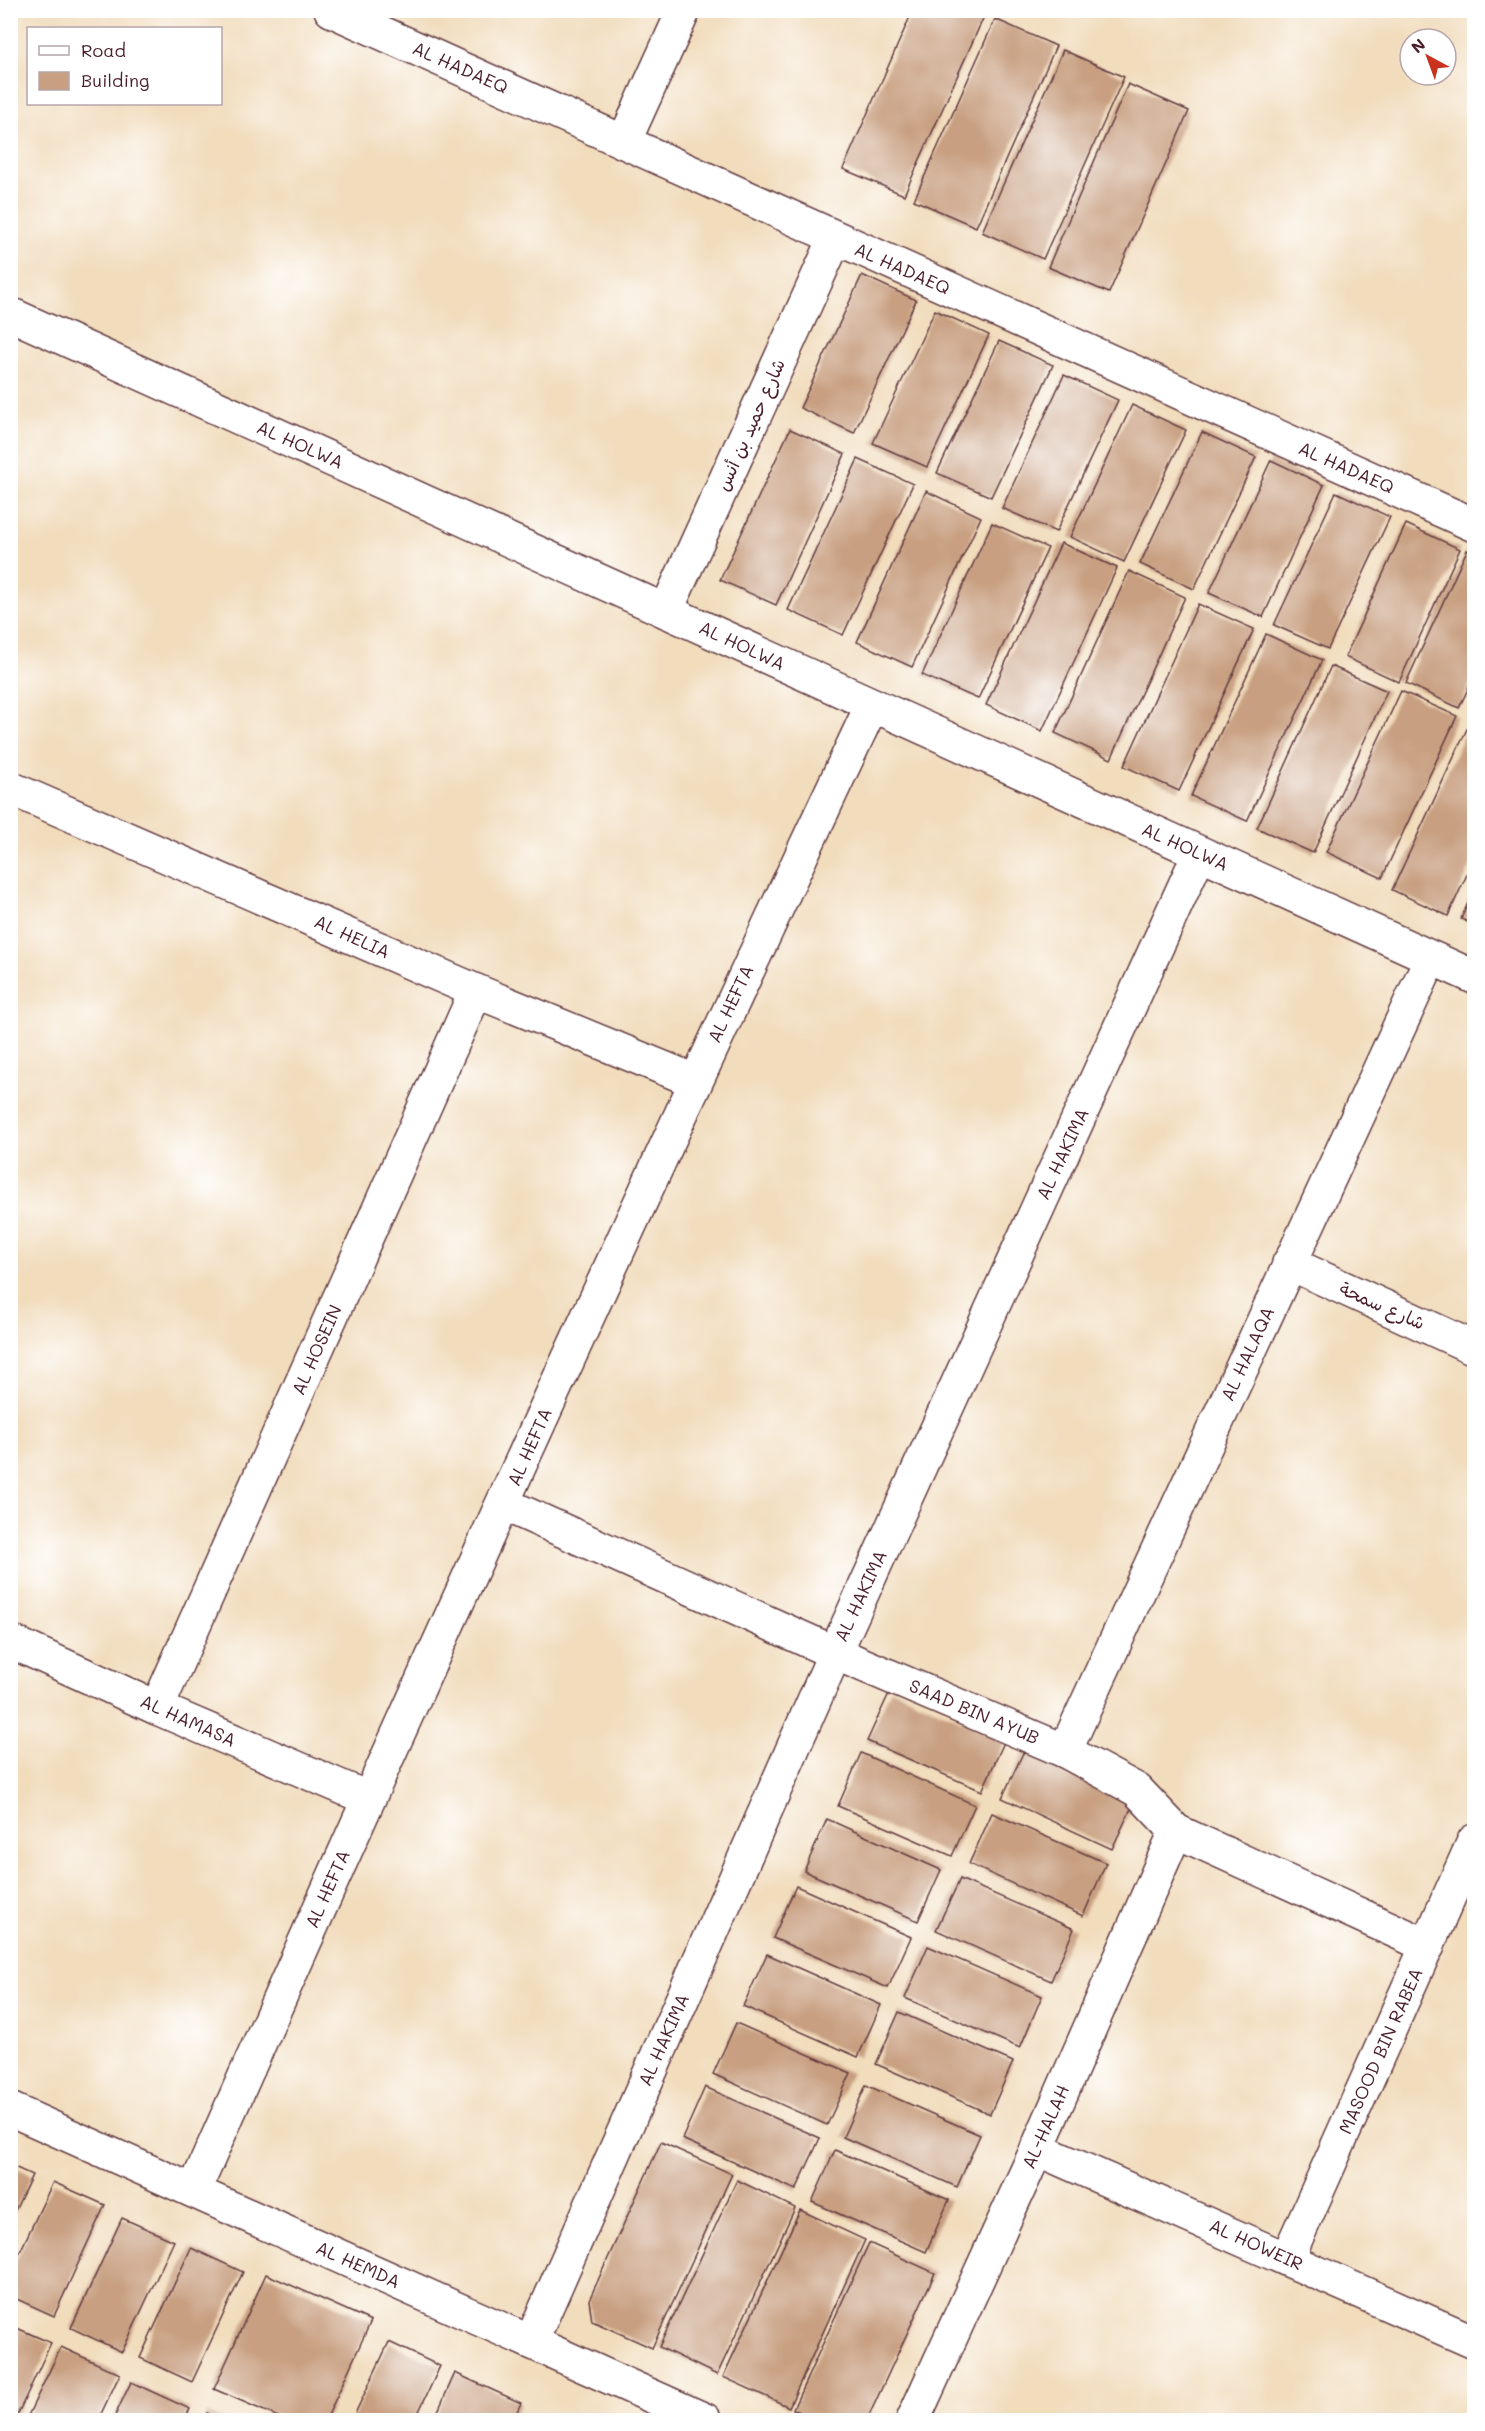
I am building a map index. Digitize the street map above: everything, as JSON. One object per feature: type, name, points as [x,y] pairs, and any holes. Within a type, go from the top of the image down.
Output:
[{"type":"street","name":"AL HADAEQ","points":[[331,10],[1474,525]]},
{"type":"street","points":[[624,142],[684,10]]},
{"type":"street","name":"شارع حميد بن أنس","points":[[666,611],[835,239]]},
{"type":"street","name":"AL HOLWA","points":[[10,314],[1474,978]]},
{"type":"street","name":"AL HEFTA","points":[[194,2191],[367,1798],[504,1504],[695,1081],[872,705]]},
{"type":"street","name":"AL HELIA","points":[[10,788],[476,991],[695,1081]]},
{"type":"street","name":"AL HAKIMA","points":[[531,2342],[835,1653],[1199,854]]},
{"type":"street","name":"AL HALAQA","points":[[1065,1751],[1431,958]]},
{"type":"street","name":"AL HOSEIN","points":[[157,1708],[476,991]]},
{"type":"street","name":"شارع سمحة","points":[[1289,1263],[1474,1348]]},
{"type":"street","name":"SAAD BIN AYUB","points":[[504,1504],[835,1653],[1065,1751],[1137,1790],[1176,1831],[1428,1946]]},
{"type":"street","name":"AL HAMASA","points":[[10,1641],[157,1708],[367,1798]]},
{"type":"street","name":"AL-HALAH","points":[[913,2421],[1037,2148],[1176,1831]]},
{"type":"street","name":"MASOOD BIN RABEA","points":[[1287,2259],[1474,1842]]},
{"type":"street","name":"AL HEMDA","points":[[10,2109],[705,2421]]},
{"type":"street","name":"AL HOWEIR","points":[[1037,2148],[1474,2342]]},
{"type":"building","points":[[913,10],[977,10],[985,14],[904,195],[843,169]]},
{"type":"building","points":[[995,19],[1056,46],[976,227],[914,200]]},
{"type":"building","points":[[1063,50],[1124,77],[1043,259],[982,232]]},
{"type":"building","points":[[1128,84],[1189,111],[1109,293],[1048,267]]},
{"type":"building","points":[[862,275],[916,300],[854,433],[800,408]]},
{"type":"building","points":[[935,310],[989,335],[927,467],[873,443]]},
{"type":"building","points":[[999,341],[1053,365],[991,497],[937,473]]},
{"type":"building","points":[[1064,375],[1118,400],[1056,532],[1002,508]]},
{"type":"building","points":[[1132,405],[1186,430],[1124,562],[1070,537]]},
{"type":"building","points":[[790,429],[845,454],[776,605],[720,580]]},
{"type":"building","points":[[1202,432],[1256,457],[1194,589],[1140,564]]},
{"type":"building","points":[[858,459],[913,484],[843,635],[788,610]]},
{"type":"building","points":[[1271,460],[1324,485],[1263,617],[1209,593]]},
{"type":"building","points":[[926,491],[981,517],[912,667],[857,642]]},
{"type":"building","points":[[1336,492],[1390,517],[1328,649],[1274,625]]},
{"type":"building","points":[[992,523],[1048,548],[978,699],[922,675]]},
{"type":"building","points":[[1406,524],[1460,549],[1399,682],[1345,657]]},
{"type":"building","points":[[1061,543],[1117,568],[1042,731],[986,705]]},
{"type":"building","points":[[1467,550],[1474,554],[1474,676],[1459,708],[1406,683]]},
{"type":"building","points":[[1129,571],[1185,597],[1111,759],[1055,733]]},
{"type":"building","points":[[1198,604],[1254,629],[1179,791],[1124,766]]},
{"type":"building","points":[[1266,634],[1322,660],[1247,821],[1191,796]]},
{"type":"building","points":[[1331,666],[1387,691],[1313,853],[1257,828]]},
{"type":"building","points":[[1401,691],[1457,716],[1382,878],[1326,852]]},
{"type":"building","points":[[1467,729],[1474,732],[1474,859],[1448,916],[1392,890]]},
{"type":"building","points":[[1474,889],[1474,925],[1461,919]]},
{"type":"building","points":[[891,1689],[1005,1740],[982,1791],[867,1741]]},
{"type":"building","points":[[1024,1751],[1134,1802],[1112,1849],[1002,1798]]},
{"type":"building","points":[[861,1753],[975,1805],[952,1856],[838,1806]]},
{"type":"building","points":[[992,1813],[1106,1863],[1083,1916],[969,1864]]},
{"type":"building","points":[[827,1819],[941,1870],[918,1921],[804,1871]]},
{"type":"building","points":[[960,1879],[1074,1929],[1051,1981],[936,1930]]},
{"type":"building","points":[[796,1886],[911,1937],[888,1988],[773,1938]]},
{"type":"building","points":[[928,1946],[1042,1996],[1020,2048],[905,1998]]},
{"type":"building","points":[[767,1954],[881,2005],[858,2057],[743,2006]]},
{"type":"building","points":[[899,2012],[1013,2062],[990,2114],[876,2064]]},
{"type":"building","points":[[736,2023],[851,2073],[827,2125],[713,2074]]},
{"type":"building","points":[[866,2085],[980,2135],[957,2187],[843,2137]]},
{"type":"building","points":[[705,2087],[820,2138],[796,2190],[682,2139]]},
{"type":"building","points":[[661,2142],[732,2174],[652,2348],[592,2321],[589,2300]]},
{"type":"building","points":[[835,2150],[949,2200],[926,2252],[812,2202]]},
{"type":"building","points":[[10,2165],[32,2175],[10,2221]]},
{"type":"building","points":[[737,2180],[795,2208],[717,2375],[659,2347]]},
{"type":"building","points":[[53,2182],[105,2205],[54,2316],[10,2296],[10,2273]]},
{"type":"building","points":[[800,2210],[865,2240],[789,2407],[723,2377]]},
{"type":"building","points":[[122,2218],[174,2241],[122,2352],[71,2328]]},
{"type":"building","points":[[869,2243],[935,2273],[867,2420],[817,2420],[793,2409]]},
{"type":"building","points":[[191,2248],[243,2272],[192,2382],[140,2358]]},
{"type":"building","points":[[266,2274],[371,2321],[326,2420],[285,2420],[214,2389]]},
{"type":"building","points":[[10,2325],[51,2343],[15,2420],[10,2420]]},
{"type":"building","points":[[389,2342],[440,2366],[415,2420],[352,2420]]},
{"type":"building","points":[[61,2347],[120,2374],[98,2420],[26,2420]]},
{"type":"building","points":[[455,2373],[521,2403],[513,2420],[434,2420]]},
{"type":"building","points":[[131,2382],[190,2409],[184,2420],[113,2420]]},
{"type":"building","points":[[207,2413],[224,2420],[203,2420]]}]
